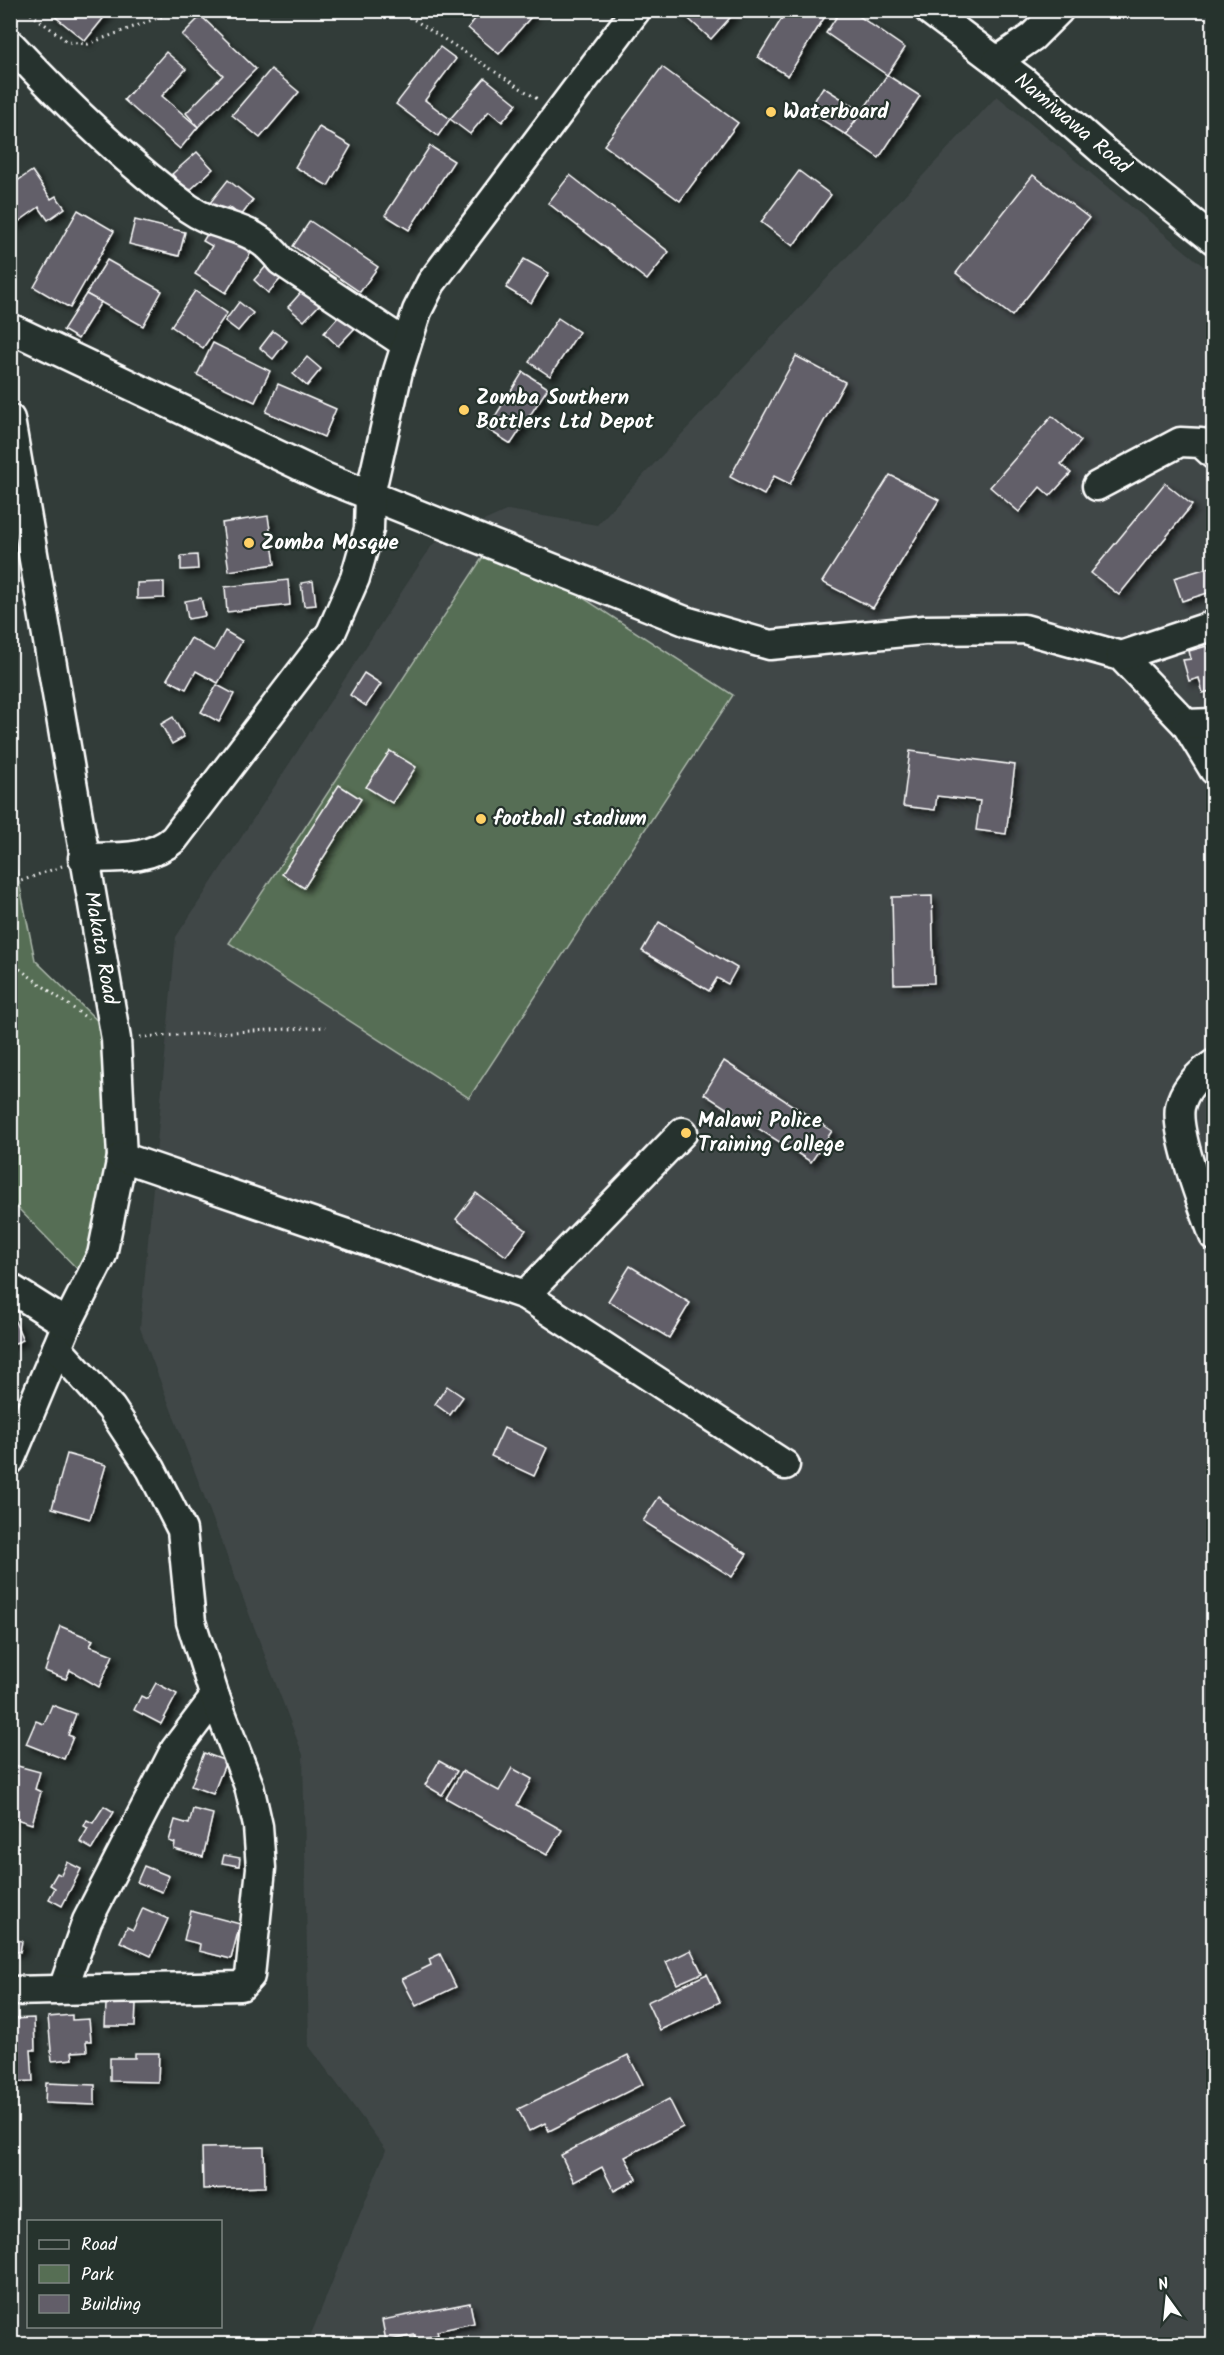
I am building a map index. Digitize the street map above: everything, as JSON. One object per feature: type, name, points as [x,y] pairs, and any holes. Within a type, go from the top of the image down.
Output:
[{"type":"street","points":[[83,858],[139,856],[166,846],[174,839],[331,633],[355,578],[369,529],[370,495],[406,344],[417,311],[431,283],[636,10]]},
{"type":"street","name":"Namiwawa Road","points":[[929,10],[997,62],[1214,240]]},
{"type":"street","points":[[997,62],[1032,37],[1059,10]]},
{"type":"street","points":[[10,44],[125,157],[190,209],[207,218],[254,234],[272,248],[281,261],[406,344]]},
{"type":"street","points":[[10,328],[324,477],[685,621],[770,645],[924,630],[1024,629],[1121,656],[1200,724],[1214,770]]},
{"type":"street","name":"Makata Road","points":[[10,419],[83,858],[116,1039],[122,1157],[102,1255],[62,1336],[10,1460]]},
{"type":"street","points":[[1097,486],[1180,442],[1201,443],[1214,455]]},
{"type":"street","points":[[1121,656],[1214,626]]},
{"type":"street","points":[[1214,1064],[1200,1073],[1189,1088],[1180,1108],[1183,1136],[1214,1236]]},
{"type":"street","points":[[525,1295],[683,1132]]},
{"type":"street","points":[[122,1157],[525,1295],[785,1465]]},
{"type":"street","points":[[10,1288],[62,1336],[111,1408],[170,1503],[182,1530],[190,1622],[215,1697],[249,1786],[258,1826],[261,1868],[250,1976],[245,1983],[236,1987],[10,1990]]},
{"type":"street","points":[[63,1989],[87,1921],[181,1739],[215,1697]]},
{"type":"path","points":[[26,10],[68,42],[88,44],[179,10]]},
{"type":"path","points":[[399,10],[560,113]]},
{"type":"path","points":[[10,885],[83,858]]},
{"type":"path","points":[[10,962],[116,1039],[326,1028]]},
{"type":"shaded area","name":"Malawi Police Training College","points":[[997,96],[1213,274],[1213,2344],[307,2344],[386,2150],[309,2046],[303,1755],[140,1328],[176,937],[433,544],[508,510],[597,525]]},
{"type":"green space","name":"football stadium","points":[[494,540],[733,695],[469,1098],[229,943]]},
{"type":"green space","points":[[10,838],[35,960],[116,1039],[122,1157],[90,1282],[11,1201]]},
{"type":"building","points":[[47,10],[110,10],[85,41]]},
{"type":"building","points":[[482,10],[536,11],[499,54],[468,28]]},
{"type":"building","points":[[684,10],[737,10],[711,39],[682,13]]},
{"type":"building","points":[[787,10],[829,10],[788,76],[758,57]]},
{"type":"building","points":[[841,10],[850,10],[905,48],[887,75],[826,33]]},
{"type":"building","points":[[201,16],[256,69],[198,127],[186,113],[223,75],[182,35]]},
{"type":"building","points":[[440,47],[456,59],[425,100],[450,119],[438,136],[396,104]]},
{"type":"building","points":[[166,52],[186,69],[162,96],[198,127],[180,149],[124,100]]},
{"type":"building","points":[[662,67],[738,123],[680,201],[604,145]]},
{"type":"building","points":[[271,69],[299,92],[260,138],[232,115]]},
{"type":"building","points":[[887,75],[920,96],[879,158],[846,135]]},
{"type":"building","points":[[485,78],[517,104],[502,122],[489,111],[470,134],[450,119]]},
{"type":"building","points":[[823,87],[861,111],[846,135],[808,111]]},
{"type":"building","points":[[319,127],[351,146],[328,186],[295,167]]},
{"type":"building","points":[[430,146],[454,161],[409,230],[385,215]]},
{"type":"building","points":[[197,152],[213,169],[188,192],[172,174]]},
{"type":"building","points":[[32,171],[51,199],[56,196],[65,208],[48,220],[39,207],[14,225],[10,219],[10,186]]},
{"type":"building","points":[[799,171],[831,195],[793,246],[761,222]]},
{"type":"building","points":[[570,175],[669,252],[647,280],[548,203]]},
{"type":"building","points":[[1033,175],[1089,218],[1012,316],[956,273]]},
{"type":"building","points":[[228,180],[253,200],[241,216],[229,207],[220,212],[209,204]]},
{"type":"building","points":[[78,210],[114,231],[70,308],[34,287]]},
{"type":"building","points":[[135,220],[185,232],[179,256],[129,244]]},
{"type":"building","points":[[215,221],[255,246],[226,293],[195,274],[212,246],[203,241]]},
{"type":"building","points":[[310,221],[378,267],[360,292],[293,246]]},
{"type":"building","points":[[524,259],[549,273],[531,303],[506,288]]},
{"type":"building","points":[[107,260],[162,291],[143,326],[86,294]]},
{"type":"building","points":[[269,263],[284,275],[268,293],[254,280]]},
{"type":"building","points":[[304,289],[320,304],[304,321],[288,307]]},
{"type":"building","points":[[195,291],[227,313],[203,348],[171,326]]},
{"type":"building","points":[[86,294],[101,302],[78,339],[63,330]]},
{"type":"building","points":[[239,302],[253,313],[238,331],[225,321]]},
{"type":"building","points":[[340,315],[355,328],[338,346],[324,333]]},
{"type":"building","points":[[558,318],[579,332],[550,376],[529,362]]},
{"type":"building","points":[[273,331],[287,341],[273,359],[260,348]]},
{"type":"building","points":[[213,343],[270,371],[255,402],[197,375]]},
{"type":"building","points":[[796,356],[845,382],[790,484],[774,476],[764,495],[730,477]]},
{"type":"building","points":[[307,357],[321,369],[307,386],[293,374]]},
{"type":"building","points":[[523,372],[548,388],[511,444],[487,429]]},
{"type":"building","points":[[278,384],[336,409],[324,437],[266,412]]},
{"type":"building","points":[[1052,416],[1081,441],[1061,464],[1071,473],[1050,496],[1040,487],[1019,512],[990,487]]},
{"type":"building","points":[[890,475],[939,500],[873,608],[822,582]]},
{"type":"building","points":[[1165,483],[1192,505],[1119,595],[1091,573]]},
{"type":"building","name":"Zomba Mosque","points":[[268,516],[275,564],[229,571],[222,523]]},
{"type":"building","points":[[197,555],[198,569],[181,570],[181,556]]},
{"type":"building","points":[[1214,566],[1214,591],[1182,601],[1174,578]]},
{"type":"building","points":[[288,580],[290,605],[227,612],[225,587]]},
{"type":"building","points":[[313,581],[316,605],[304,606],[301,583]]},
{"type":"building","points":[[164,582],[164,598],[137,599],[137,583]]},
{"type":"building","points":[[201,598],[205,616],[188,619],[185,601]]},
{"type":"building","points":[[225,631],[242,641],[218,683],[196,671],[186,689],[167,679],[191,638],[214,651]]},
{"type":"building","points":[[1207,646],[1210,655],[1214,654],[1214,690],[1203,693],[1199,678],[1189,681],[1183,660],[1191,659],[1189,651]]},
{"type":"building","points":[[364,673],[381,684],[366,706],[350,695]]},
{"type":"building","points":[[217,685],[234,694],[219,722],[201,712]]},
{"type":"building","points":[[173,717],[184,737],[172,744],[161,724]]},
{"type":"building","points":[[390,751],[416,767],[392,803],[366,787]]},
{"type":"building","points":[[910,751],[1015,765],[1006,834],[976,830],[980,801],[937,796],[935,810],[903,806]]},
{"type":"building","points":[[339,785],[361,799],[304,888],[282,874]]},
{"type":"building","points":[[932,896],[934,983],[894,984],[892,897]]},
{"type":"building","points":[[659,922],[737,968],[728,984],[717,978],[709,991],[642,951]]},
{"type":"building","points":[[724,1061],[832,1131],[811,1162],[704,1094]]},
{"type":"building","points":[[476,1193],[526,1230],[506,1256],[456,1219]]},
{"type":"building","points":[[630,1266],[690,1303],[669,1338],[608,1301]]},
{"type":"building","points":[[14,1319],[23,1340],[10,1345],[10,1321]]},
{"type":"building","points":[[447,1386],[463,1397],[450,1415],[435,1404]]},
{"type":"building","points":[[504,1428],[547,1448],[534,1476],[491,1456]]},
{"type":"building","points":[[67,1454],[106,1465],[90,1519],[52,1508]]},
{"type":"building","points":[[659,1497],[747,1554],[732,1577],[643,1521]]},
{"type":"building","points":[[60,1626],[93,1640],[90,1646],[113,1655],[99,1687],[70,1670],[66,1679],[45,1671]]},
{"type":"building","points":[[156,1683],[177,1694],[161,1724],[134,1710],[141,1696],[147,1699]]},
{"type":"building","points":[[52,1705],[76,1714],[68,1735],[73,1737],[64,1759],[26,1744],[36,1721],[44,1724]]},
{"type":"building","points":[[204,1753],[226,1761],[213,1794],[191,1786]]},
{"type":"building","points":[[439,1761],[457,1771],[442,1795],[425,1785]]},
{"type":"building","points":[[14,1765],[40,1772],[35,1789],[41,1792],[32,1824],[10,1817],[10,1777]]},
{"type":"building","points":[[512,1768],[532,1779],[517,1805],[562,1830],[547,1855],[446,1798],[462,1771],[499,1791]]},
{"type":"building","points":[[104,1806],[114,1812],[92,1849],[80,1842],[88,1828],[84,1826],[87,1820],[93,1823]]},
{"type":"building","points":[[193,1809],[213,1814],[203,1857],[174,1849],[175,1843],[169,1841],[175,1820],[189,1824]]},
{"type":"building","points":[[224,1855],[240,1858],[239,1866],[222,1863]]},
{"type":"building","points":[[67,1862],[81,1869],[62,1906],[49,1899],[55,1888],[50,1885],[57,1873],[61,1875]]},
{"type":"building","points":[[144,1866],[169,1876],[162,1892],[137,1882]]},
{"type":"building","points":[[143,1908],[168,1919],[151,1956],[120,1942],[127,1927],[133,1930]]},
{"type":"building","points":[[191,1911],[240,1924],[231,1959],[199,1951],[200,1944],[184,1940]]},
{"type":"building","points":[[10,1939],[22,1941],[20,1952],[10,1951]]},
{"type":"building","points":[[691,1950],[702,1973],[677,1984],[666,1962]]},
{"type":"building","points":[[440,1954],[456,1987],[416,2006],[402,1979],[431,1965],[429,1959]]},
{"type":"building","points":[[707,1974],[720,2002],[660,2030],[647,2002]]},
{"type":"building","points":[[106,2004],[136,2004],[135,2026],[105,2026]]},
{"type":"building","points":[[72,2015],[72,2020],[89,2019],[91,2041],[86,2041],[87,2051],[72,2052],[73,2059],[52,2061],[48,2017]]},
{"type":"building","points":[[34,2018],[35,2050],[31,2050],[33,2081],[10,2082],[10,2019]]},
{"type":"building","points":[[135,2053],[159,2053],[158,2082],[110,2081],[110,2058],[135,2058]]},
{"type":"building","points":[[628,2055],[643,2084],[549,2131],[545,2123],[529,2131],[518,2109]]},
{"type":"building","points":[[46,2083],[95,2085],[95,2105],[45,2103]]},
{"type":"building","points":[[669,2099],[683,2127],[625,2157],[637,2179],[614,2191],[602,2167],[574,2182],[561,2155]]},
{"type":"building","points":[[264,2147],[265,2187],[203,2189],[202,2148]]},
{"type":"building","points":[[470,2303],[474,2323],[437,2331],[438,2335],[416,2339],[415,2335],[386,2341],[382,2320]]},
{"type":"place","name":"Waterboard","points":[[771,112]]},
{"type":"place","name":"Zomba Southern Bottlers Ltd Depot","points":[[464,410]]},
{"type":"place","name":"Zomba Mosque","points":[[249,543]]},
{"type":"place","name":"football stadium","points":[[481,819]]},
{"type":"place","name":"Malawi Police Training College","points":[[686,1133]]}]
